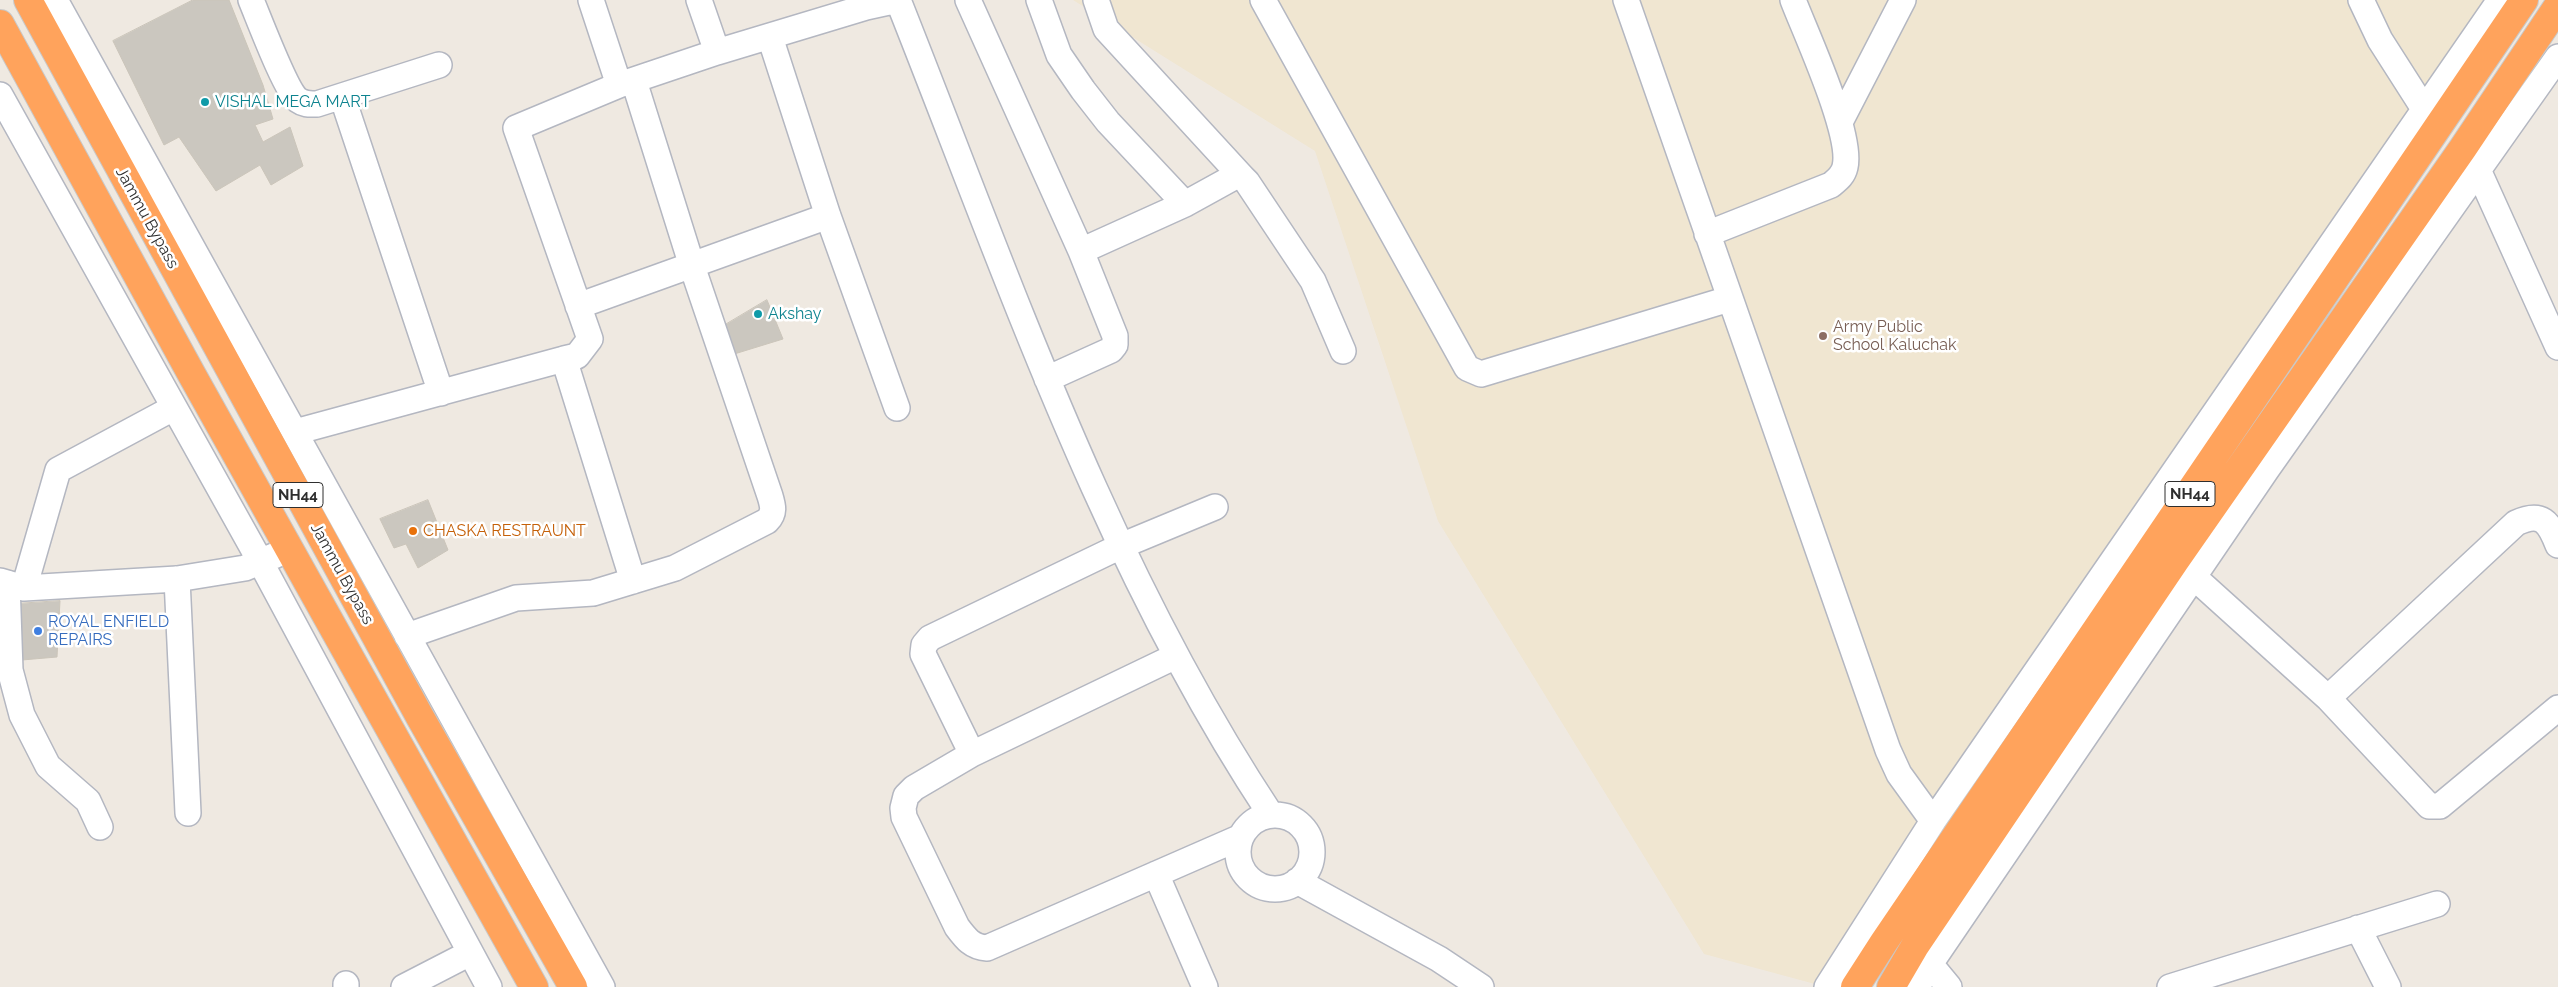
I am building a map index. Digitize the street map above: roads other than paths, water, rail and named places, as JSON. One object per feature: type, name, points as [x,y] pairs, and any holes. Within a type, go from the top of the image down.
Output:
[{"type":"highway","name":"Jammu Bypass","points":[[28,0],[420,717],[573,987]]},
{"type":"highway","name":"NH44","points":[[1856,987],[1884,942],[2431,120],[2524,0]]},
{"type":"highway","name":"NH44","points":[[1891,987],[1915,946],[2169,569],[2463,148],[2558,6]]},
{"type":"highway","name":"Jammu Bypass","points":[[0,24],[534,987]]},
{"type":"street","points":[[55,0],[602,987]]},
{"type":"street","points":[[251,0],[296,99],[306,105],[317,104],[439,65]]},
{"type":"street","points":[[407,636],[516,598],[593,594],[675,568],[767,521],[773,515],[772,501],[692,266],[627,83],[591,0]]},
{"type":"street","points":[[699,0],[717,52]]},
{"type":"street","points":[[295,432],[577,356],[590,339],[516,128],[627,83],[717,52],[770,37],[865,4],[898,0],[1066,426],[1121,546],[1176,656],[1232,757],[1271,814]]},
{"type":"street","points":[[968,0],[1081,251],[1115,336],[1115,344],[1111,350],[1047,378]]},
{"type":"street","points":[[1039,0],[1059,55],[1083,90],[1108,122],[1185,204]]},
{"type":"street","points":[[1096,0],[1106,29],[1253,190],[1313,281],[1344,351]]},
{"type":"street","points":[[1263,0],[1467,368],[1481,374],[1729,299]]},
{"type":"street","points":[[1626,0],[1888,750],[1899,774],[1933,821]]},
{"type":"street","points":[[1707,234],[1831,185],[1841,177],[1845,167],[1846,154],[1840,122],[1793,0]]},
{"type":"street","points":[[1840,122],[1903,0]]},
{"type":"street","points":[[2361,0],[2380,40],[2431,120]]},
{"type":"street","points":[[1827,987],[1933,821],[2431,120],[2500,0]]},
{"type":"street","points":[[770,37],[828,216],[897,408]]},
{"type":"street","points":[[1917,987],[1930,964],[2195,578],[2267,469],[2479,172],[2558,57]]},
{"type":"street","points":[[0,95],[63,224],[164,413],[252,565]]},
{"type":"street","points":[[342,96],[440,392]]},
{"type":"street","points":[[0,127],[63,224],[488,987]]},
{"type":"street","points":[[2479,172],[2558,347]]},
{"type":"street","points":[[1081,251],[1185,204],[1234,177],[1242,177]]},
{"type":"street","points":[[578,306],[828,216]]},
{"type":"street","points":[[564,359],[633,581]]},
{"type":"street","points":[[100,827],[88,800],[48,766],[22,715],[10,670],[10,584],[58,470],[164,413]]},
{"type":"street","points":[[972,754],[922,654],[924,645],[930,638],[1121,546],[1215,507]]},
{"type":"street","points":[[2328,698],[2516,523],[2527,518],[2538,518],[2546,522],[2558,545]]},
{"type":"street","points":[[10,584],[177,579],[252,565],[290,549]]},
{"type":"street","points":[[2195,578],[2328,698],[2429,806],[2440,806],[2558,708]]},
{"type":"street","points":[[177,579],[188,813]]},
{"type":"street","points":[[1176,656],[972,754],[914,788],[906,796],[903,808],[904,817],[949,910],[967,941],[987,948],[1241,837]]},
{"type":"street","points":[[1271,814],[1283,815],[1294,819],[1304,827],[1310,838],[1311,862],[1306,873],[1287,887],[1275,889],[1263,887],[1252,881],[1244,872],[1238,849],[1241,837],[1248,826],[1259,818],[1271,814]]},
{"type":"street","points":[[1156,874],[1205,987]]},
{"type":"street","points":[[1297,881],[1439,958],[1482,987]]},
{"type":"street","points":[[2170,987],[2437,904]]},
{"type":"street","points":[[2358,928],[2388,987]]},
{"type":"street","points":[[404,987],[470,953]]},
{"type":"street","points":[[1930,964],[1949,987]]},
{"type":"place","name":"VISHAL MEGA MART","points":[[205,102]]},
{"type":"place","name":"Akshay","points":[[758,314]]},
{"type":"place","name":"Army Public School Kaluchak","points":[[1823,336]]},
{"type":"place","name":"CHASKA RESTRAUNT","points":[[413,531]]},
{"type":"place","name":"ROYAL ENFIELD REPAIRS","points":[[38,631]]}]
